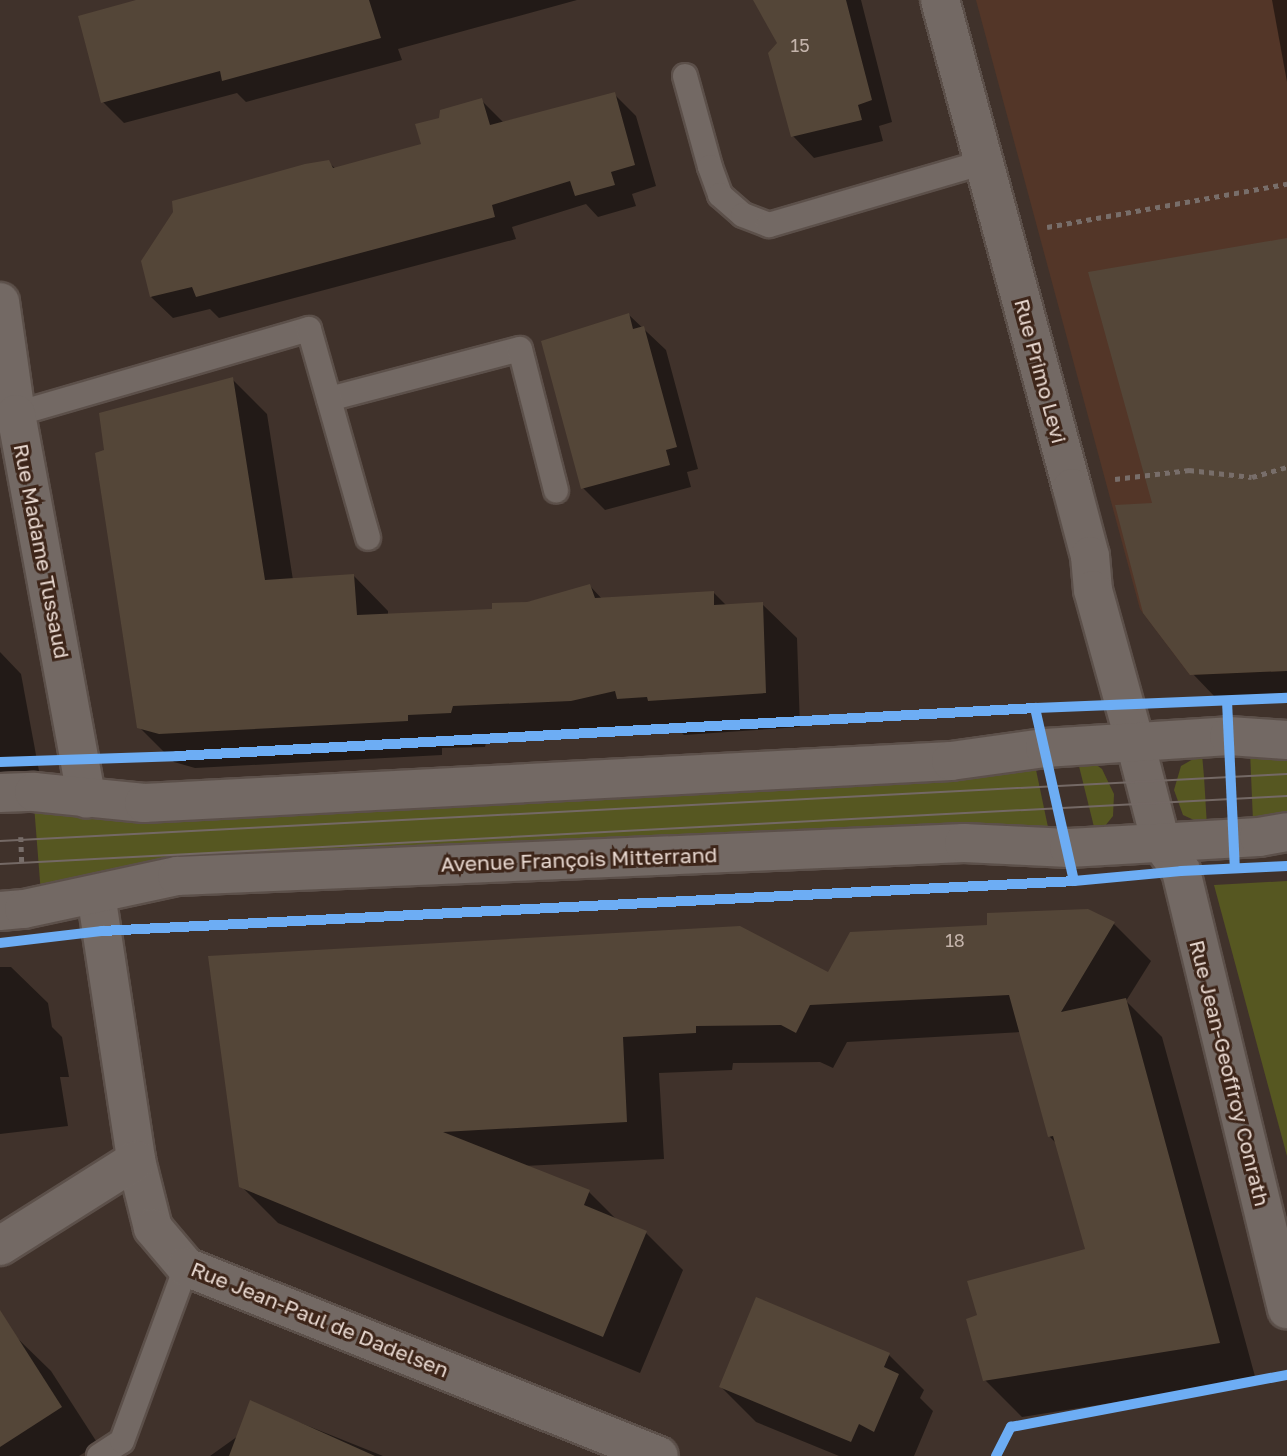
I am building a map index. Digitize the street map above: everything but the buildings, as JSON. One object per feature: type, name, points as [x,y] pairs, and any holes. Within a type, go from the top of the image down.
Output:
[{"type":"street","name":"Rue Primo Levi","points":[[940,0],[1090,556],[1093,590],[1135,742]]},
{"type":"street","name":"Rue Madame Tussaud","points":[[0,302],[16,414],[87,799]]},
{"type":"street","points":[[9,792],[144,803],[951,761],[1045,748],[1229,736],[1287,740]]},
{"type":"street","points":[[1135,742],[1161,843]]},
{"type":"street","name":"Avenue François Mitterrand","points":[[12,910],[191,875],[964,843],[1069,848],[1259,837],[1287,832]]},
{"type":"street","name":"Rue Jean-Geoffroy Conrath","points":[[1161,843],[1181,871],[1287,1310]]},
{"type":"street","name":"Rue Jean-Paul de Dadelsen","points":[[96,894],[136,1160],[153,1228],[187,1267],[659,1456]]},
{"type":"street","points":[[0,1246],[136,1160]]},
{"type":"lane","points":[[685,76],[709,167],[720,195],[743,215],[769,225],[985,162]]},
{"type":"lane","points":[[16,414],[309,329],[368,537]]},
{"type":"lane","points":[[330,399],[520,349],[556,490]]},
{"type":"lane","points":[[99,1456],[122,1441],[187,1267]]},
{"type":"path","points":[[1005,234],[1287,184]]},
{"type":"path","points":[[1072,488],[1142,474],[1189,470],[1252,477],[1287,467]]},
{"type":"path","points":[[9,792],[12,910]]},
{"type":"shaded area","points":[[976,0],[1287,0],[1287,671],[1190,675],[1140,609]]},
{"type":"shaded area","points":[[1250,751],[1287,754],[1287,816],[1253,821]]},
{"type":"shaded area","points":[[1202,754],[1207,826],[1183,815],[1174,790],[1181,766]]},
{"type":"shaded area","points":[[1077,758],[1091,761],[1102,769],[1114,794],[1113,816],[1105,826],[1095,831]]},
{"type":"shaded area","points":[[1035,765],[1049,832],[41,894],[34,805]]},
{"type":"shaded area","points":[[1287,881],[1287,1156],[1214,885]]},
{"type":"tram line","points":[[0,841],[1287,774]]},
{"type":"tram line","points":[[0,864],[1287,796]]},
{"type":"cycle path","points":[[0,762],[177,756],[1035,708],[1287,698]]},
{"type":"cycle path","points":[[1227,701],[1235,868]]},
{"type":"cycle path","points":[[1035,708],[1074,881]]},
{"type":"cycle path","points":[[0,943],[102,931],[1074,881],[1181,871],[1287,866]]},
{"type":"cycle path","points":[[996,1456],[1011,1427],[1287,1375]]}]
